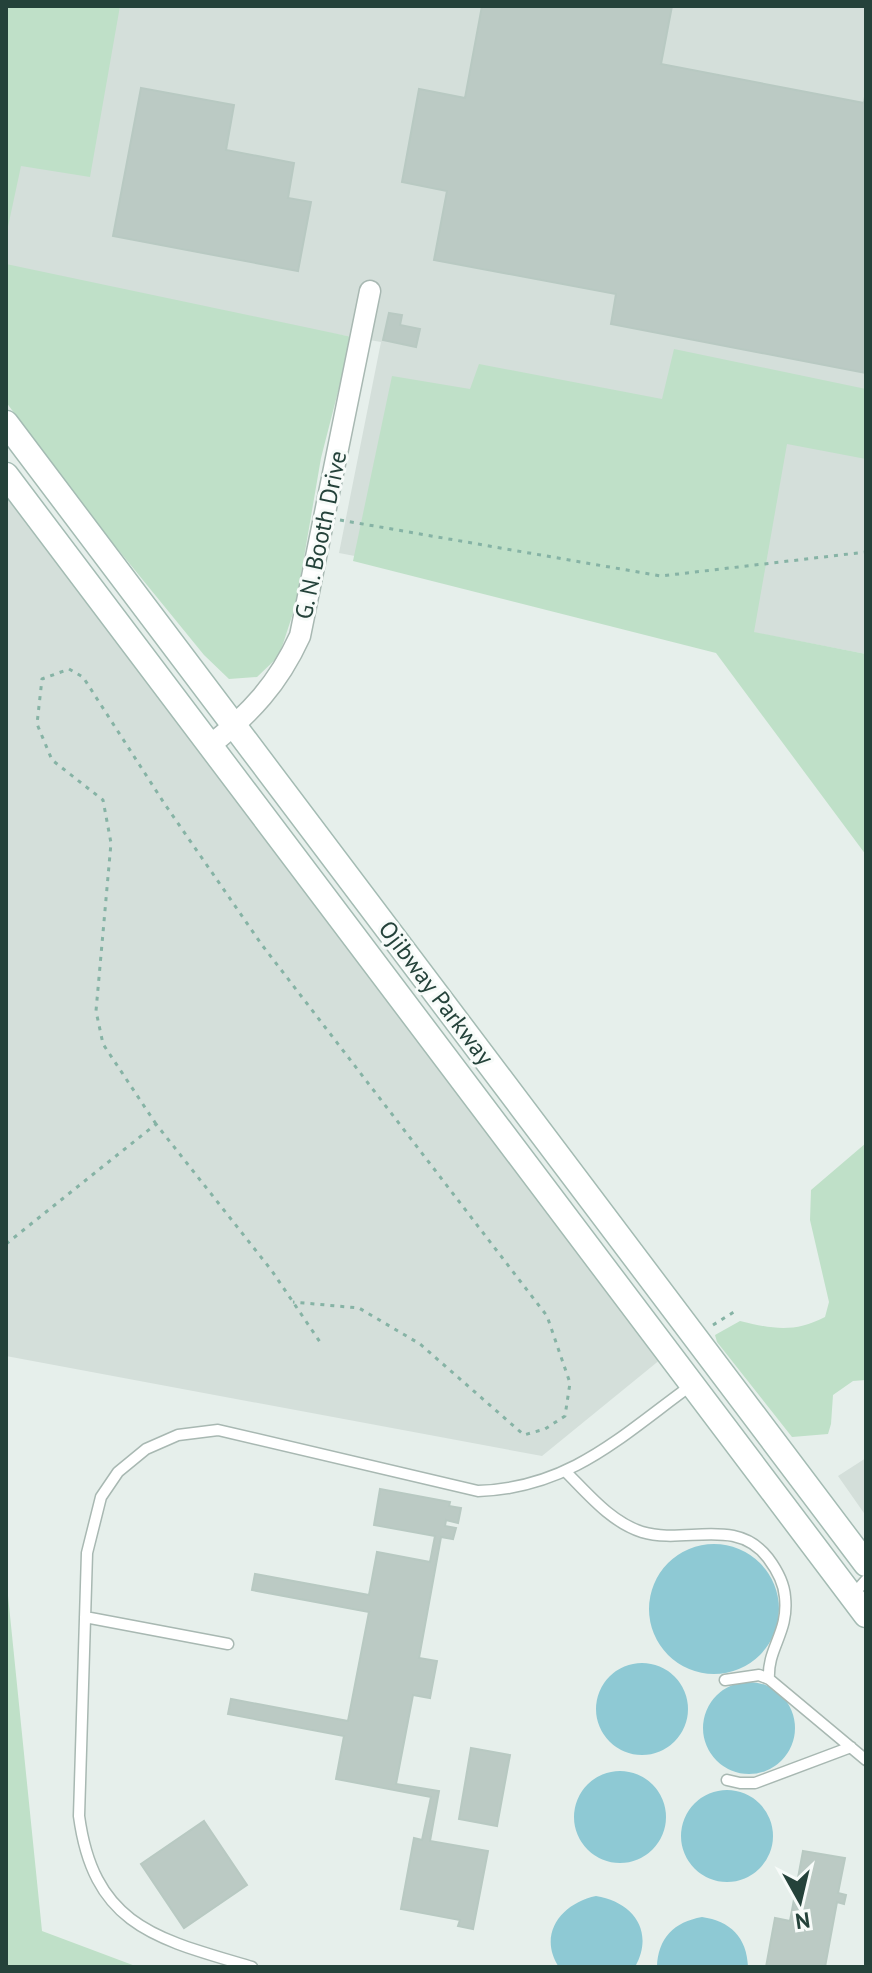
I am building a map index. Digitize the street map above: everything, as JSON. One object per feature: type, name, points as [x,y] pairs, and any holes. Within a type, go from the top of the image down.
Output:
[{"type":"main road","name":"Ojibway Parkway","points":[[6,423],[866,1564]]},
{"type":"main road","name":"Ojibway Parkway","points":[[6,475],[688,1377],[861,1597]]},
{"type":"street","name":"G. N. Booth Drive","points":[[209,746],[234,726],[270,689],[300,636],[370,291]]},
{"type":"lane","points":[[252,1967],[171,1943],[144,1929],[117,1906],[98,1882],[84,1851],[79,1816],[87,1553],[101,1497],[118,1472],[146,1449],[178,1435],[218,1430],[478,1491],[505,1490],[566,1472],[595,1455],[688,1377],[698,1341]]},
{"type":"lane","points":[[566,1472],[608,1514],[643,1532],[664,1536],[730,1534],[749,1542],[765,1554],[778,1572],[785,1592],[786,1616],[782,1635],[768,1666],[769,1679]]},
{"type":"lane","points":[[85,1617],[228,1644]]},
{"type":"lane","points":[[725,1680],[759,1675],[769,1679],[866,1760]]},
{"type":"lane","points":[[727,1780],[755,1783],[851,1747]]},
{"type":"path","points":[[325,517],[661,576],[866,552]]},
{"type":"path","points":[[293,1302],[359,1308],[420,1344],[524,1435],[545,1429],[565,1416],[570,1383],[547,1316],[262,945],[164,803],[83,677],[69,669],[42,679],[37,724],[52,760],[103,800],[111,843],[96,1011],[103,1044],[156,1124],[293,1302],[320,1342]]},
{"type":"path","points":[[6,1244],[156,1124]]},
{"type":"path","points":[[698,1341],[737,1310]]},
{"type":"shaded area","points":[[6,6],[866,6],[866,654],[339,553],[381,342],[6,276]]},
{"type":"shaded area","points":[[6,494],[661,1359],[542,1456],[6,1356]]},
{"type":"shaded area","points":[[866,1458],[866,1516],[838,1476]]},
{"type":"green space","points":[[6,6],[120,6],[90,177],[21,166],[6,236]]},
{"type":"green space","points":[[6,264],[352,337],[321,458],[296,604],[279,656],[257,677],[229,679],[204,655],[85,509],[6,402]]},
{"type":"green space","points":[[674,349],[866,389],[866,459],[787,444],[754,632],[866,654],[866,855],[716,653],[353,561],[392,376],[470,389],[479,364],[662,399]]},
{"type":"green space","points":[[866,1143],[866,1380],[853,1381],[833,1395],[828,1434],[792,1437],[717,1342],[715,1335],[740,1321],[783,1328],[803,1326],[825,1317],[829,1302],[810,1220],[811,1190]]},
{"type":"green space","points":[[6,1576],[42,1931],[138,1967],[6,1967]]},
{"type":"water","points":[[714,1544],[739,1549],[760,1563],[774,1584],[779,1609],[774,1634],[760,1655],[739,1669],[714,1674],[689,1669],[668,1655],[654,1634],[649,1609],[654,1584],[668,1563],[689,1549]]},
{"type":"water","points":[[642,1663],[659,1667],[674,1677],[684,1692],[688,1709],[684,1726],[674,1741],[659,1751],[642,1755],[625,1751],[610,1741],[600,1726],[596,1709],[600,1692],[610,1677],[625,1667]]},
{"type":"water","points":[[749,1682],[766,1686],[781,1696],[791,1711],[795,1728],[791,1745],[781,1760],[766,1770],[749,1774],[732,1770],[717,1760],[707,1745],[703,1728],[707,1711],[717,1696],[732,1686]]},
{"type":"water","points":[[620,1771],[637,1775],[652,1785],[662,1800],[666,1817],[662,1834],[652,1849],[637,1859],[620,1863],[603,1859],[588,1849],[578,1834],[574,1817],[578,1800],[588,1785],[603,1775]]},
{"type":"water","points":[[727,1790],[744,1794],[759,1804],[769,1819],[773,1836],[769,1853],[759,1868],[744,1878],[727,1882],[710,1878],[695,1868],[685,1853],[681,1836],[685,1819],[695,1804],[710,1794]]},
{"type":"water","points":[[596,1896],[621,1905],[637,1920],[643,1942],[635,1967],[559,1967],[551,1943],[556,1922],[573,1905]]},
{"type":"water","points":[[702,1917],[721,1922],[735,1932],[744,1947],[748,1967],[657,1967],[661,1948],[669,1933],[683,1923]]},
{"type":"building","points":[[482,6],[672,6],[661,64],[864,103],[866,91],[866,373],[611,324],[616,294],[434,260],[447,191],[402,182],[419,89],[465,98]]},
{"type":"building","points":[[141,88],[234,105],[226,150],[294,163],[288,198],[311,202],[298,271],[113,236]]},
{"type":"building","points":[[389,313],[402,315],[400,325],[420,329],[416,347],[383,340]]},
{"type":"building","points":[[380,1489],[450,1502],[449,1506],[461,1508],[458,1523],[446,1520],[445,1526],[456,1528],[453,1539],[441,1537],[419,1658],[437,1661],[430,1698],[413,1695],[396,1784],[439,1791],[430,1841],[488,1851],[473,1929],[458,1926],[460,1920],[401,1909],[414,1838],[422,1840],[431,1797],[336,1779],[344,1736],[228,1714],[231,1699],[348,1721],[369,1612],[252,1590],[255,1574],[369,1595],[377,1552],[430,1562],[435,1536],[374,1525]]},
{"type":"building","points":[[471,1748],[510,1755],[497,1826],[459,1819]]},
{"type":"building","points":[[204,1821],[247,1885],[184,1928],[141,1864]]},
{"type":"building","points":[[803,1851],[845,1858],[838,1893],[846,1895],[844,1904],[837,1902],[825,1967],[766,1967],[775,1918],[790,1921]]}]
